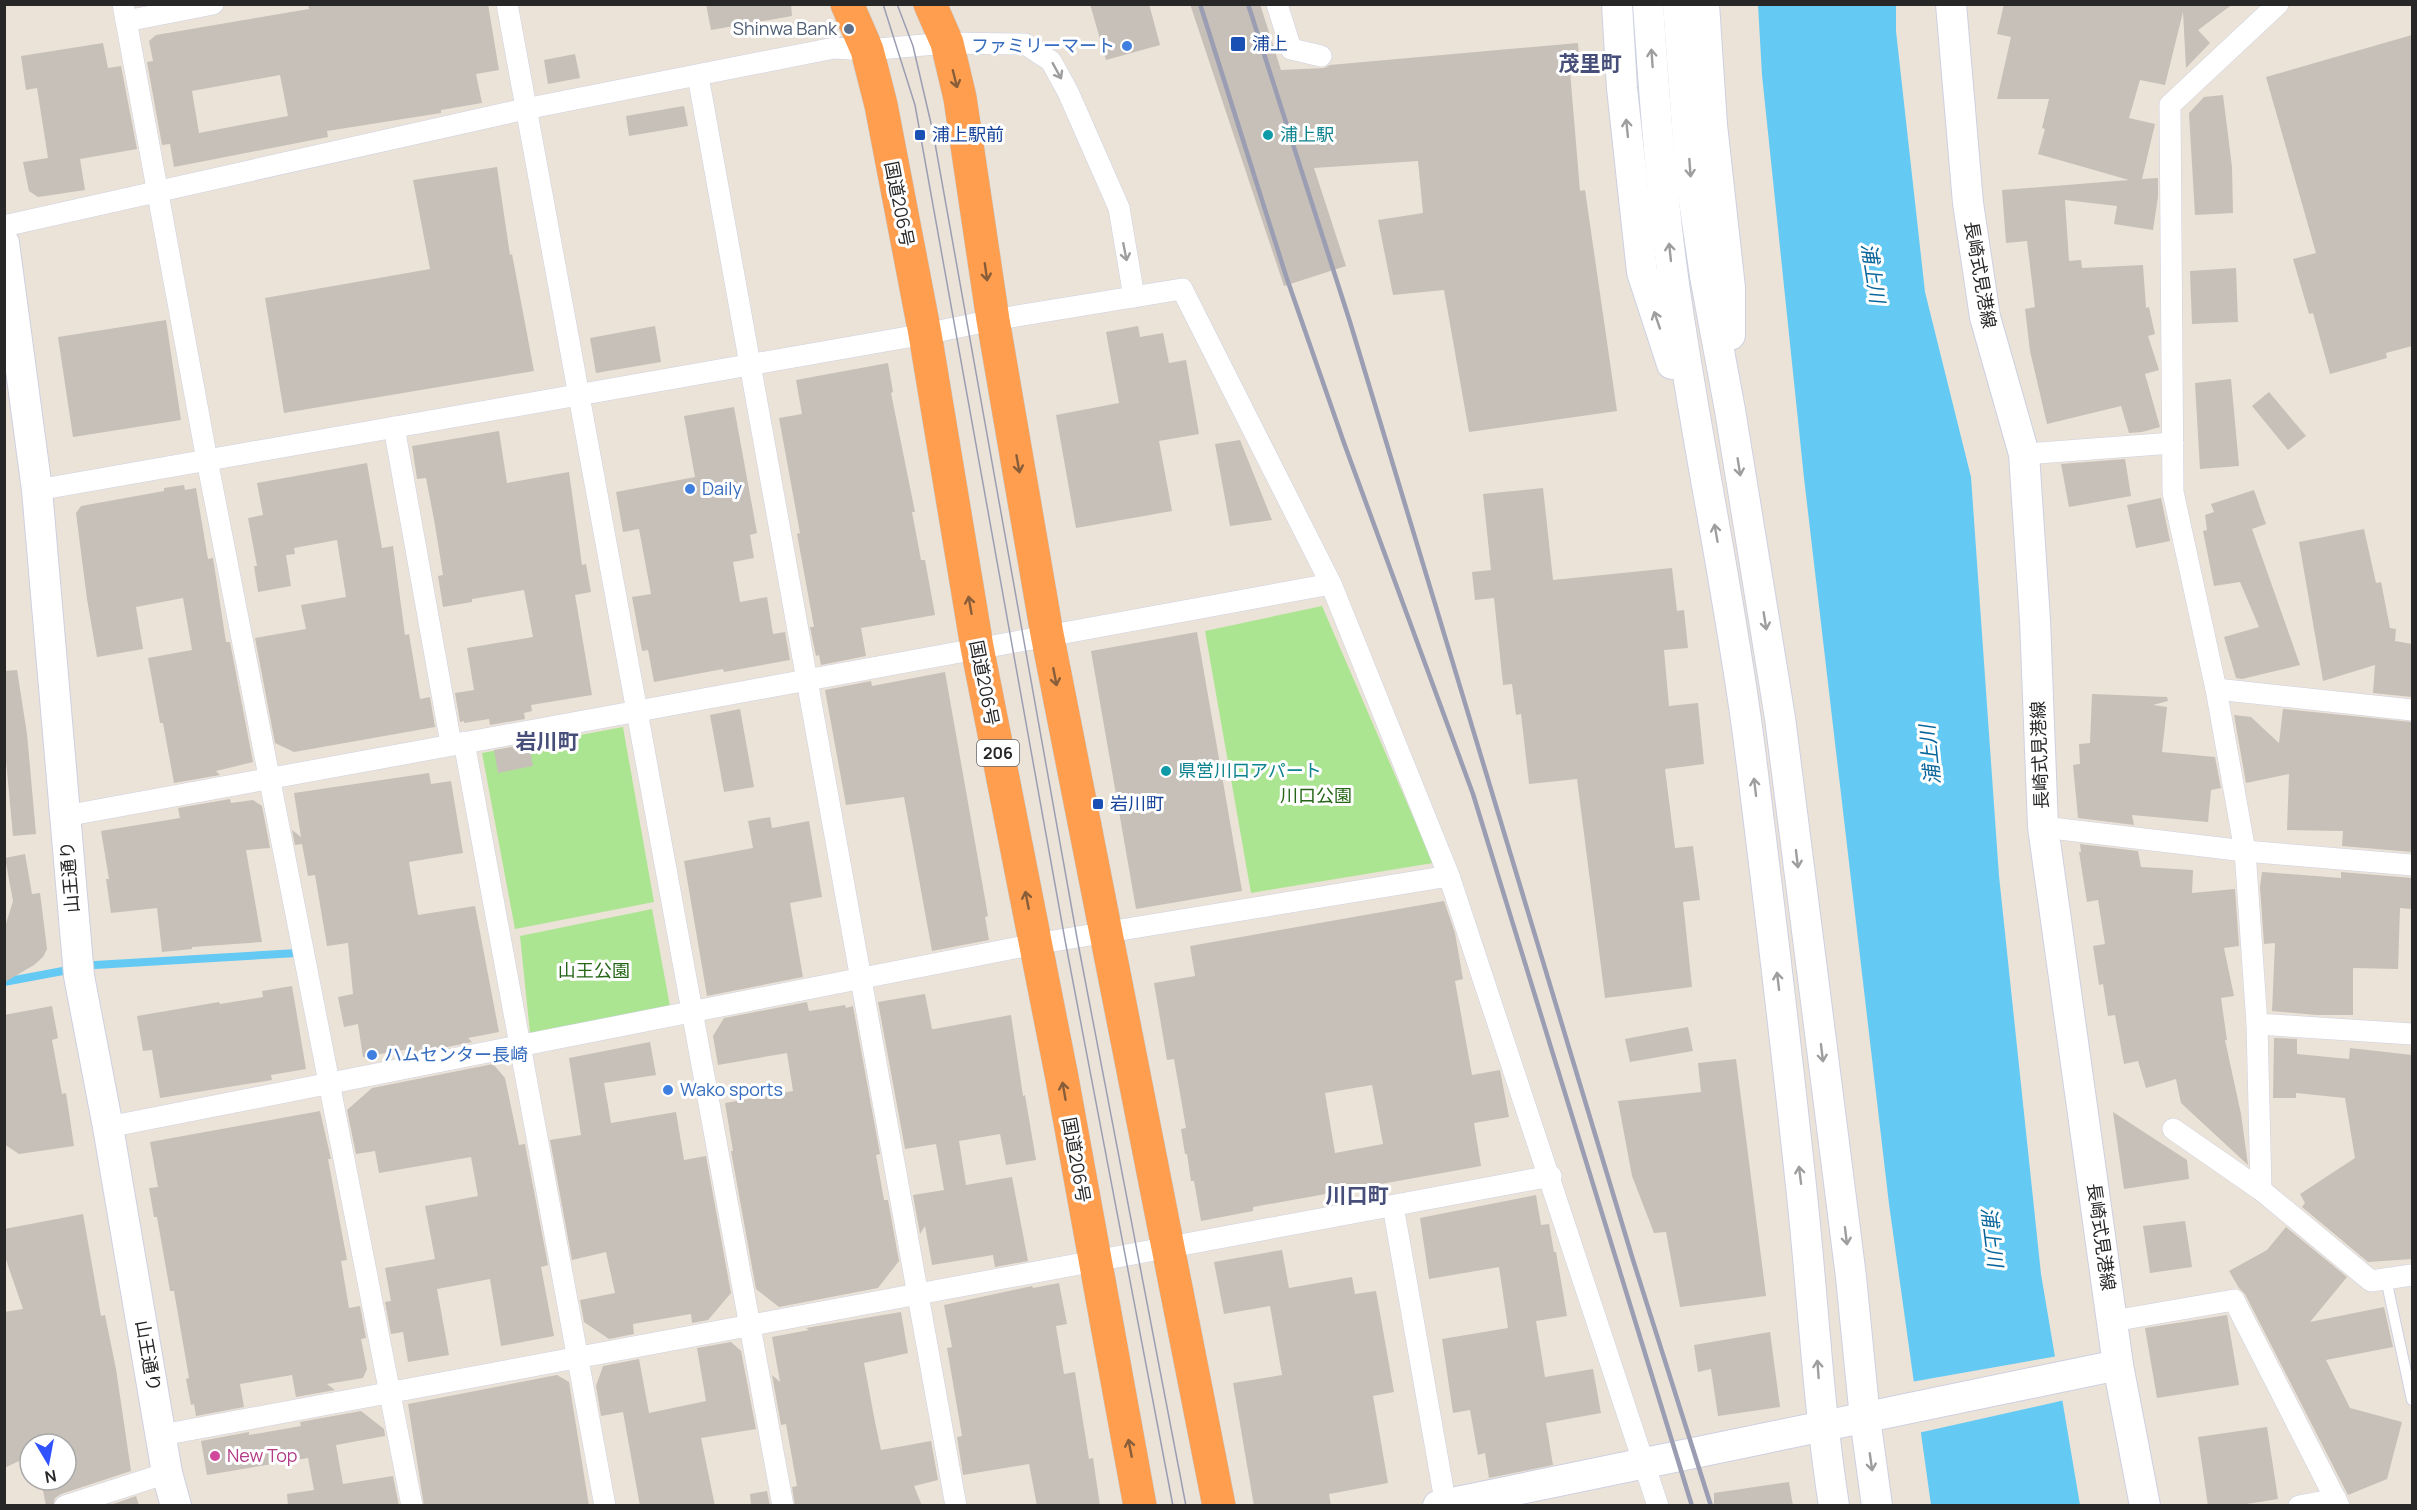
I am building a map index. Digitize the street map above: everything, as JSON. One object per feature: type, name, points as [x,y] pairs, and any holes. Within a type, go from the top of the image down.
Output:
[{"type":"highway","name":"国道206号","points":[[847,4],[867,50],[925,334],[977,647],[1062,1078],[1140,1506]]},
{"type":"highway","points":[[930,4],[946,44],[960,98],[993,320],[1047,634],[1219,1506]]},
{"type":"street","points":[[213,4],[125,13],[207,460],[412,1506]]},
{"type":"street","points":[[507,4],[577,395],[783,1506]]},
{"type":"street","points":[[1278,4],[1291,49],[1321,56]]},
{"type":"street","points":[[1617,4],[1622,88],[1642,273],[1697,435]]},
{"type":"street","points":[[1648,4],[1657,133],[1671,262],[1697,435],[1723,571],[1748,737],[1771,917],[1809,1261],[1822,1427],[1834,1506]]},
{"type":"street","points":[[1678,4],[1691,180],[1705,276],[1730,410],[1780,718],[1851,1277],[1879,1415],[1877,1506]]},
{"type":"street","points":[[1704,4],[1712,125],[1730,288],[1730,410]]},
{"type":"street","name":"長崎式見港線","points":[[1951,4],[1968,203],[1985,317],[2024,454],[2035,620],[2043,827],[2118,1365],[2145,1506]]},
{"type":"street","points":[[2261,1190],[2257,1024],[2245,851],[2216,689],[2173,492],[2170,105],[2278,4]]},
{"type":"street","points":[[4,226],[525,109],[842,47],[867,50],[946,44],[1025,44],[1051,61],[1068,92],[1119,208],[1134,297]]},
{"type":"street","points":[[698,76],[956,1506]]},
{"type":"street","name":"山王通り","points":[[4,243],[37,490],[79,976],[108,1127],[167,1473],[176,1506]]},
{"type":"street","points":[[37,490],[925,334],[993,320],[1182,289],[1331,584],[1449,876],[1551,1176],[1658,1506]]},
{"type":"street","points":[[394,427],[520,1046],[605,1506]]},
{"type":"street","points":[[2024,454],[2173,443]]},
{"type":"street","points":[[65,816],[1047,634],[1331,584]]},
{"type":"street","points":[[2216,689],[2412,710]]},
{"type":"street","points":[[2043,827],[2245,851],[2412,864]]},
{"type":"street","points":[[108,1127],[1035,945],[1449,876]]},
{"type":"street","points":[[2257,1024],[2412,1034]]},
{"type":"street","points":[[2174,1129],[2261,1190],[2371,1281],[2412,1275]]},
{"type":"street","points":[[162,1435],[1551,1176]]},
{"type":"street","points":[[1393,1206],[1443,1505],[2118,1365]]},
{"type":"street","points":[[2113,1321],[2234,1300],[2338,1502],[2299,1506]]},
{"type":"street","points":[[65,1506],[167,1473]]},
{"type":"lane","points":[[2386,1279],[2412,1400]]},
{"type":"green space","name":"川口公園","points":[[1322,606],[1433,863],[1251,893],[1205,631]]},
{"type":"green space","points":[[623,727],[654,902],[515,929],[482,753]]},
{"type":"green space","name":"山王公園","points":[[652,909],[670,1006],[530,1033],[520,936]]},
{"type":"water","name":"浦上川","points":[[1758,5],[1896,5],[1896,31],[1925,292],[1971,477],[1999,876],[2041,1274],[2080,1505],[1931,1505],[1889,1204],[1804,478],[1762,75]]},
{"type":"pier","points":[[2058,1356],[2065,1400],[1918,1433],[1911,1382]]},
{"type":"building","points":[[308,4],[488,4],[499,70],[476,74],[482,103],[441,110],[441,113],[327,131],[328,137],[174,167],[170,144],[162,145],[147,62],[153,61],[149,41],[156,35],[309,9]],"holes":[[[280,75],[288,116],[199,133],[192,91]]]},
{"type":"building","points":[[706,4],[791,4],[792,16],[711,30]]},
{"type":"building","points":[[1090,4],[1149,4],[1160,45],[1106,60]]},
{"type":"building","points":[[1190,4],[1260,4],[1281,70],[1324,68],[1330,65],[1578,43],[1580,70],[1570,71],[1580,191],[1585,190],[1617,411],[1469,432],[1444,290],[1393,295],[1378,220],[1423,213],[1418,161],[1314,168],[1346,266],[1284,286]]},
{"type":"building","points":[[2004,4],[2233,4],[2198,30],[2210,43],[2186,68],[2183,12],[2165,85],[2140,80],[2129,118],[2155,124],[2142,179],[2158,178],[2158,197],[2153,230],[2114,224],[2117,206],[2065,200],[2069,261],[2081,260],[2082,268],[2143,265],[2146,308],[2149,307],[2155,334],[2148,336],[2159,370],[2145,374],[2160,427],[2129,433],[2121,406],[2047,424],[2030,351],[2025,309],[2035,307],[2027,241],[2006,243],[2002,190],[2129,180],[2038,154],[2045,129],[2042,128],[2049,99],[1997,99],[2011,37],[1997,34]]},
{"type":"building","points":[[2412,35],[2412,346],[2386,353],[2387,358],[2330,374],[2313,313],[2309,314],[2293,259],[2316,253],[2266,77]]},
{"type":"building","points":[[103,43],[108,68],[121,66],[137,149],[80,159],[85,190],[38,197],[29,191],[23,162],[48,158],[37,88],[26,90],[21,56]]},
{"type":"building","points":[[575,54],[580,78],[548,84],[544,60]]},
{"type":"building","points":[[2223,95],[2232,167],[2233,213],[2195,215],[2189,113],[2204,97]]},
{"type":"building","points":[[684,106],[688,126],[629,136],[626,116]]},
{"type":"building","points":[[497,167],[510,255],[512,254],[534,371],[284,413],[265,298],[430,269],[413,180]]},
{"type":"building","points":[[2236,268],[2238,322],[2192,324],[2190,271]]},
{"type":"building","points":[[166,320],[181,420],[73,437],[58,337]]},
{"type":"building","points":[[655,326],[661,362],[596,373],[590,338]]},
{"type":"building","points":[[1138,326],[1140,337],[1163,333],[1169,363],[1186,360],[1199,434],[1159,441],[1172,511],[1076,528],[1056,415],[1119,403],[1106,332]]},
{"type":"building","points":[[888,363],[893,392],[891,393],[915,512],[912,512],[921,560],[925,560],[935,615],[861,628],[866,656],[821,665],[819,655],[816,656],[810,627],[814,627],[779,418],[802,414],[796,380]]},
{"type":"building","points":[[2231,379],[2239,466],[2200,469],[2195,383]]},
{"type":"building","points":[[2269,392],[2306,436],[2288,450],[2252,406]]},
{"type":"building","points":[[734,407],[757,533],[750,535],[754,558],[733,562],[740,602],[767,597],[773,634],[785,632],[790,660],[724,672],[723,669],[654,682],[648,650],[642,651],[632,597],[651,594],[639,529],[623,532],[616,492],[695,477],[684,416]]},
{"type":"building","points":[[499,431],[507,483],[569,472],[582,565],[586,564],[591,592],[575,595],[592,695],[531,705],[532,711],[524,713],[525,719],[490,725],[489,719],[460,722],[455,693],[474,690],[467,648],[533,637],[524,590],[472,599],[472,602],[443,607],[438,576],[443,575],[426,478],[417,479],[412,446]]},
{"type":"building","points":[[1240,440],[1272,520],[1230,526],[1215,444]]},
{"type":"building","points":[[2125,459],[2131,496],[2069,507],[2061,464]]},
{"type":"building","points":[[367,463],[382,548],[393,546],[405,635],[409,634],[420,699],[430,697],[435,727],[294,752],[275,743],[255,638],[306,629],[301,605],[346,597],[337,540],[294,548],[295,554],[286,555],[291,586],[258,592],[254,566],[257,566],[248,518],[263,515],[257,483]]},
{"type":"building","points":[[184,485],[185,490],[196,488],[208,559],[213,558],[226,642],[230,642],[253,762],[216,771],[220,775],[174,783],[148,658],[192,650],[183,598],[136,607],[143,649],[97,657],[76,513],[81,506],[164,491],[164,488]]},
{"type":"building","points":[[1543,488],[1553,580],[1672,568],[1677,611],[1684,610],[1688,648],[1664,650],[1669,706],[1698,703],[1704,764],[1665,769],[1675,848],[1693,846],[1700,900],[1683,902],[1692,987],[1605,998],[1577,779],[1529,784],[1521,714],[1516,715],[1512,684],[1503,685],[1494,598],[1475,600],[1472,572],[1491,570],[1483,494]]},
{"type":"building","points":[[2254,490],[2266,524],[2252,529],[2300,665],[2242,679],[2236,678],[2224,637],[2259,627],[2240,582],[2214,586],[2203,531],[2207,530],[2205,515],[2214,512],[2211,504]]},
{"type":"building","points":[[2161,498],[2170,541],[2136,548],[2127,505]]},
{"type":"building","points":[[2364,529],[2376,583],[2381,582],[2390,628],[2396,629],[2395,641],[2412,644],[2412,697],[2373,693],[2375,665],[2323,681],[2299,542]]},
{"type":"building","name":"県営川口アパート","points":[[1197,632],[1242,891],[1136,909],[1091,651]]},
{"type":"building","points":[[17,670],[27,734],[36,834],[13,836],[4,739],[4,671]]},
{"type":"building","points":[[945,672],[988,916],[985,917],[989,940],[932,951],[904,797],[846,805],[825,690],[871,681],[872,686]]},
{"type":"building","points":[[2092,694],[2167,697],[2168,701],[2153,705],[2167,707],[2162,752],[2215,757],[2221,788],[2211,790],[2208,822],[2132,815],[2134,825],[2078,818],[2073,765],[2080,764],[2079,744],[2090,743]]},
{"type":"building","points":[[740,709],[754,787],[724,792],[710,715]]},
{"type":"building","points":[[2283,709],[2412,722],[2412,852],[2342,846],[2343,831],[2287,830],[2289,774],[2246,783],[2234,715],[2251,717],[2279,743]]},
{"type":"building","points":[[529,744],[533,766],[498,773],[494,750]]},
{"type":"building","points":[[429,773],[431,784],[451,781],[463,853],[409,862],[418,915],[475,906],[499,1032],[468,1038],[472,1042],[408,1055],[415,1048],[363,1057],[358,1024],[344,1027],[338,997],[353,994],[348,943],[327,946],[315,875],[308,876],[302,844],[295,845],[292,830],[301,837],[294,793]]},
{"type":"building","points":[[230,799],[231,803],[253,800],[262,806],[270,848],[246,850],[262,942],[192,947],[192,949],[162,952],[157,908],[111,913],[106,879],[109,879],[101,831],[180,818],[178,808]]},
{"type":"building","points":[[770,817],[772,828],[809,821],[822,897],[790,903],[803,977],[707,996],[684,861],[753,848],[748,821]]},
{"type":"building","points":[[2080,844],[2138,851],[2141,867],[2193,870],[2192,893],[2235,889],[2239,946],[2224,948],[2234,996],[2221,998],[2227,1040],[2225,1040],[2241,1114],[2248,1165],[2181,1103],[2176,1079],[2146,1088],[2138,1061],[2124,1064],[2115,1015],[2108,1016],[2103,984],[2099,985],[2093,946],[2105,944],[2098,900],[2087,902],[2079,852],[2081,852]]},
{"type":"building","points":[[25,854],[32,894],[40,893],[47,949],[43,957],[34,965],[5,982],[4,930],[13,901],[5,858]]},
{"type":"building","points":[[2262,872],[2341,878],[2341,872],[2412,878],[2412,909],[2400,908],[2398,969],[2353,968],[2353,1015],[2272,1011],[2275,943],[2264,944],[2260,887]]},
{"type":"building","points":[[1444,901],[1455,933],[1463,979],[1455,981],[1472,1075],[1500,1070],[1509,1117],[1474,1123],[1481,1166],[1253,1207],[1253,1211],[1201,1221],[1194,1181],[1191,1181],[1187,1154],[1185,1154],[1181,1129],[1186,1128],[1174,1059],[1167,1060],[1154,983],[1195,976],[1190,946]],"holes":[[[1372,1085],[1383,1144],[1335,1153],[1325,1093]]]},
{"type":"building","points":[[292,986],[306,1069],[271,1075],[272,1080],[160,1098],[152,1050],[143,1051],[137,1016],[263,997],[262,991]]},
{"type":"building","points":[[925,994],[932,1029],[1011,1015],[1023,1096],[1025,1095],[1036,1160],[1006,1165],[1000,1134],[959,1141],[966,1185],[1012,1177],[1028,1261],[995,1267],[993,1255],[932,1265],[925,1226],[920,1234],[913,1195],[944,1190],[936,1144],[905,1149],[878,1002]]},
{"type":"building","points":[[807,1002],[809,1011],[845,1005],[846,1008],[853,1006],[880,1154],[876,1155],[884,1200],[888,1200],[899,1261],[878,1288],[779,1307],[756,1289],[731,1151],[733,1151],[725,1103],[793,1091],[787,1053],[718,1065],[713,1036],[724,1018]]},
{"type":"building","points":[[52,1006],[58,1038],[52,1040],[62,1094],[66,1093],[74,1146],[19,1154],[4,1144],[4,1015]]},
{"type":"building","points":[[1688,1027],[1693,1051],[1630,1062],[1625,1039]]},
{"type":"building","points":[[2274,1038],[2297,1039],[2297,1054],[2349,1059],[2350,1048],[2412,1055],[2412,1259],[2368,1262],[2302,1207],[2305,1203],[2300,1194],[2355,1158],[2345,1098],[2296,1093],[2296,1098],[2273,1098]]},
{"type":"building","points":[[650,1042],[656,1075],[604,1083],[611,1123],[676,1112],[684,1160],[706,1156],[731,1293],[708,1320],[692,1323],[691,1314],[633,1324],[634,1334],[609,1339],[584,1322],[580,1300],[615,1293],[606,1252],[572,1260],[550,1140],[581,1135],[569,1058]]},
{"type":"building","points":[[1736,1059],[1766,1296],[1680,1307],[1666,1232],[1654,1233],[1632,1176],[1618,1101],[1701,1092],[1698,1063]]},
{"type":"building","points":[[493,1064],[505,1078],[519,1145],[525,1144],[548,1265],[541,1267],[554,1336],[501,1346],[490,1279],[437,1289],[449,1355],[408,1362],[403,1332],[391,1334],[385,1302],[391,1301],[385,1268],[435,1259],[425,1206],[478,1196],[471,1157],[379,1173],[375,1151],[356,1154],[347,1110],[372,1088]]},
{"type":"building","points":[[320,1111],[331,1159],[328,1159],[347,1260],[341,1261],[349,1308],[360,1306],[366,1338],[361,1339],[367,1369],[363,1378],[327,1384],[335,1390],[296,1397],[292,1375],[240,1384],[244,1407],[196,1416],[194,1404],[191,1405],[186,1379],[189,1378],[174,1291],[170,1291],[157,1217],[154,1217],[149,1188],[158,1187],[150,1142]]},
{"type":"building","points":[[2113,1112],[2187,1160],[2189,1179],[2124,1189]]},
{"type":"building","points":[[1536,1195],[1541,1225],[1549,1224],[1567,1316],[1536,1321],[1545,1377],[1593,1369],[1601,1413],[1546,1423],[1553,1465],[1489,1478],[1485,1453],[1478,1455],[1470,1410],[1453,1413],[1442,1339],[1508,1328],[1499,1267],[1429,1279],[1420,1218]]},
{"type":"building","points":[[83,1214],[101,1316],[105,1315],[116,1369],[131,1471],[78,1488],[78,1432],[18,1432],[18,1462],[4,1468],[4,1312],[23,1309],[4,1254],[4,1229]]},
{"type":"building","points":[[2185,1221],[2192,1267],[2150,1273],[2143,1226]]},
{"type":"building","points":[[2286,1227],[2347,1277],[2310,1322],[2384,1307],[2393,1347],[2326,1360],[2350,1408],[2402,1422],[2387,1479],[2348,1495],[2245,1294],[2229,1271],[2267,1250]]},
{"type":"building","points":[[1282,1250],[1289,1288],[1352,1277],[1355,1294],[1376,1291],[1394,1392],[1373,1396],[1388,1483],[1329,1494],[1331,1506],[1254,1506],[1233,1383],[1282,1375],[1270,1306],[1224,1314],[1214,1262]]},
{"type":"building","points":[[1059,1283],[1067,1324],[1056,1326],[1064,1374],[1075,1372],[1089,1459],[1093,1458],[1100,1506],[1037,1506],[1029,1464],[963,1475],[957,1437],[962,1436],[947,1348],[952,1347],[944,1305],[1032,1286],[1033,1288]]},
{"type":"building","points":[[901,1312],[908,1353],[864,1363],[881,1450],[931,1441],[938,1480],[914,1486],[922,1506],[795,1506],[792,1487],[797,1486],[786,1424],[781,1425],[772,1375],[780,1382],[772,1337],[809,1330],[806,1328]]},
{"type":"building","points":[[2227,1315],[2239,1385],[2157,1398],[2145,1328]]},
{"type":"building","points":[[1770,1332],[1780,1407],[1718,1416],[1711,1369],[1698,1372],[1694,1345]]},
{"type":"building","points":[[731,1342],[741,1351],[756,1429],[701,1438],[715,1506],[640,1506],[623,1412],[601,1416],[596,1386],[603,1366],[639,1359],[649,1413],[706,1401],[697,1348]]},
{"type":"building","points":[[557,1375],[569,1382],[589,1506],[424,1506],[408,1404]]},
{"type":"building","points":[[361,1411],[384,1429],[385,1436],[336,1445],[343,1484],[393,1476],[399,1506],[288,1506],[287,1494],[314,1490],[308,1458],[207,1475],[201,1441],[301,1426],[300,1422]]},
{"type":"building","points":[[2267,1427],[2278,1499],[2234,1506],[2208,1506],[2198,1437]]},
{"type":"building","points":[[1789,1482],[1793,1506],[1714,1506],[1714,1493]]},
{"type":"building","points":[[767,1491],[770,1506],[751,1506],[750,1494]]},
{"type":"building","points":[[43,1492],[67,1492],[55,1498],[53,1506],[46,1506]]},
{"type":"building","points":[[136,1496],[139,1506],[108,1506]]},
{"type":"waterway","points":[[4,982],[95,965],[297,953]]},
{"type":"tram line","points":[[883,4],[915,105],[1065,940],[1173,1506]]},
{"type":"tram line","points":[[897,4],[913,46],[933,132],[1077,938],[1186,1506]]},
{"type":"railway","points":[[1200,4],[1286,276],[1344,443],[1473,794],[1692,1506]]},
{"type":"railway","points":[[1248,4],[1350,322],[1633,1260],[1711,1506]]},
{"type":"place","name":"Shinwa Bank","points":[[849,29]]},
{"type":"place","name":"浦上","points":[[1238,44]]},
{"type":"place","name":"ファミリーマート","points":[[1127,46]]},
{"type":"place","name":"浦上駅前","points":[[920,135]]},
{"type":"place","name":"浦上駅","points":[[1268,135]]},
{"type":"place","name":"Daily","points":[[690,489]]},
{"type":"place","name":"県営川口アパート","points":[[1166,771]]},
{"type":"place","name":"岩川町","points":[[1098,804]]},
{"type":"place","name":"ハムセンター長崎","points":[[372,1055]]},
{"type":"place","name":"Wako sports","points":[[668,1090]]},
{"type":"place","name":"New Top","points":[[215,1456]]},
{"type":"district","name":"茂里町","points":[[1590,64]]},
{"type":"district","name":"岩川町","points":[[547,742]]},
{"type":"district","name":"川口町","points":[[1357,1196]]}]
